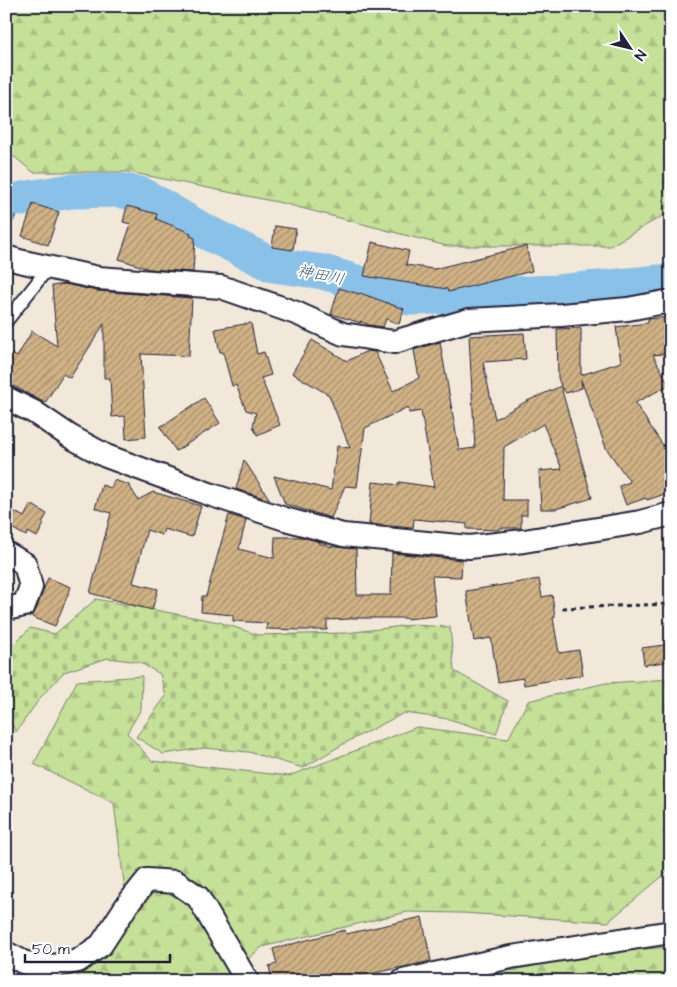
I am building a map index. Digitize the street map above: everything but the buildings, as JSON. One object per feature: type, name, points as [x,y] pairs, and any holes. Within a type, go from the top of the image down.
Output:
[{"type":"street","points":[[6,257],[98,278],[221,288],[296,314],[343,334],[394,342],[469,320],[561,315],[671,302]]},
{"type":"street","points":[[6,398],[34,412],[71,437],[106,456],[212,496],[343,535],[469,547],[524,541],[640,522],[671,514]]},
{"type":"street","points":[[6,553],[25,564],[31,587],[24,605],[6,609]]},
{"type":"street","points":[[6,953],[26,963],[54,966],[78,961],[102,945],[127,905],[147,880],[176,882],[198,897],[247,981]]},
{"type":"street","points":[[402,981],[511,957],[671,931]]},
{"type":"lane","points":[[6,322],[49,267]]},
{"type":"path","points":[[562,608],[671,604]]},
{"type":"green space","points":[[6,6],[671,6],[671,211],[610,246],[447,246],[282,203],[129,172],[33,172],[6,150]]},
{"type":"green space","points":[[96,599],[219,622],[258,635],[346,633],[411,625],[450,627],[454,671],[508,701],[496,734],[449,719],[404,713],[345,743],[303,768],[249,752],[204,748],[163,754],[136,737],[166,696],[160,674],[139,662],[108,658],[64,672],[40,698],[16,732],[6,714],[6,652],[30,628],[55,634]]},
{"type":"green space","points":[[142,676],[141,709],[127,733],[152,761],[289,776],[417,727],[508,739],[528,701],[606,683],[671,679],[671,869],[608,922],[462,913],[407,912],[262,947],[228,976],[233,981],[75,981],[125,891],[114,803],[34,764],[77,681]]},
{"type":"green space","points":[[671,947],[671,981],[456,981],[604,952]]},
{"type":"waterway","name":"神田川","points":[[22,199],[71,191],[117,190],[141,194],[206,232],[273,265],[323,272],[409,298],[557,292],[671,281]]},
{"type":"waterway","name":"神田川","points":[[6,191],[22,199],[6,231]]}]
